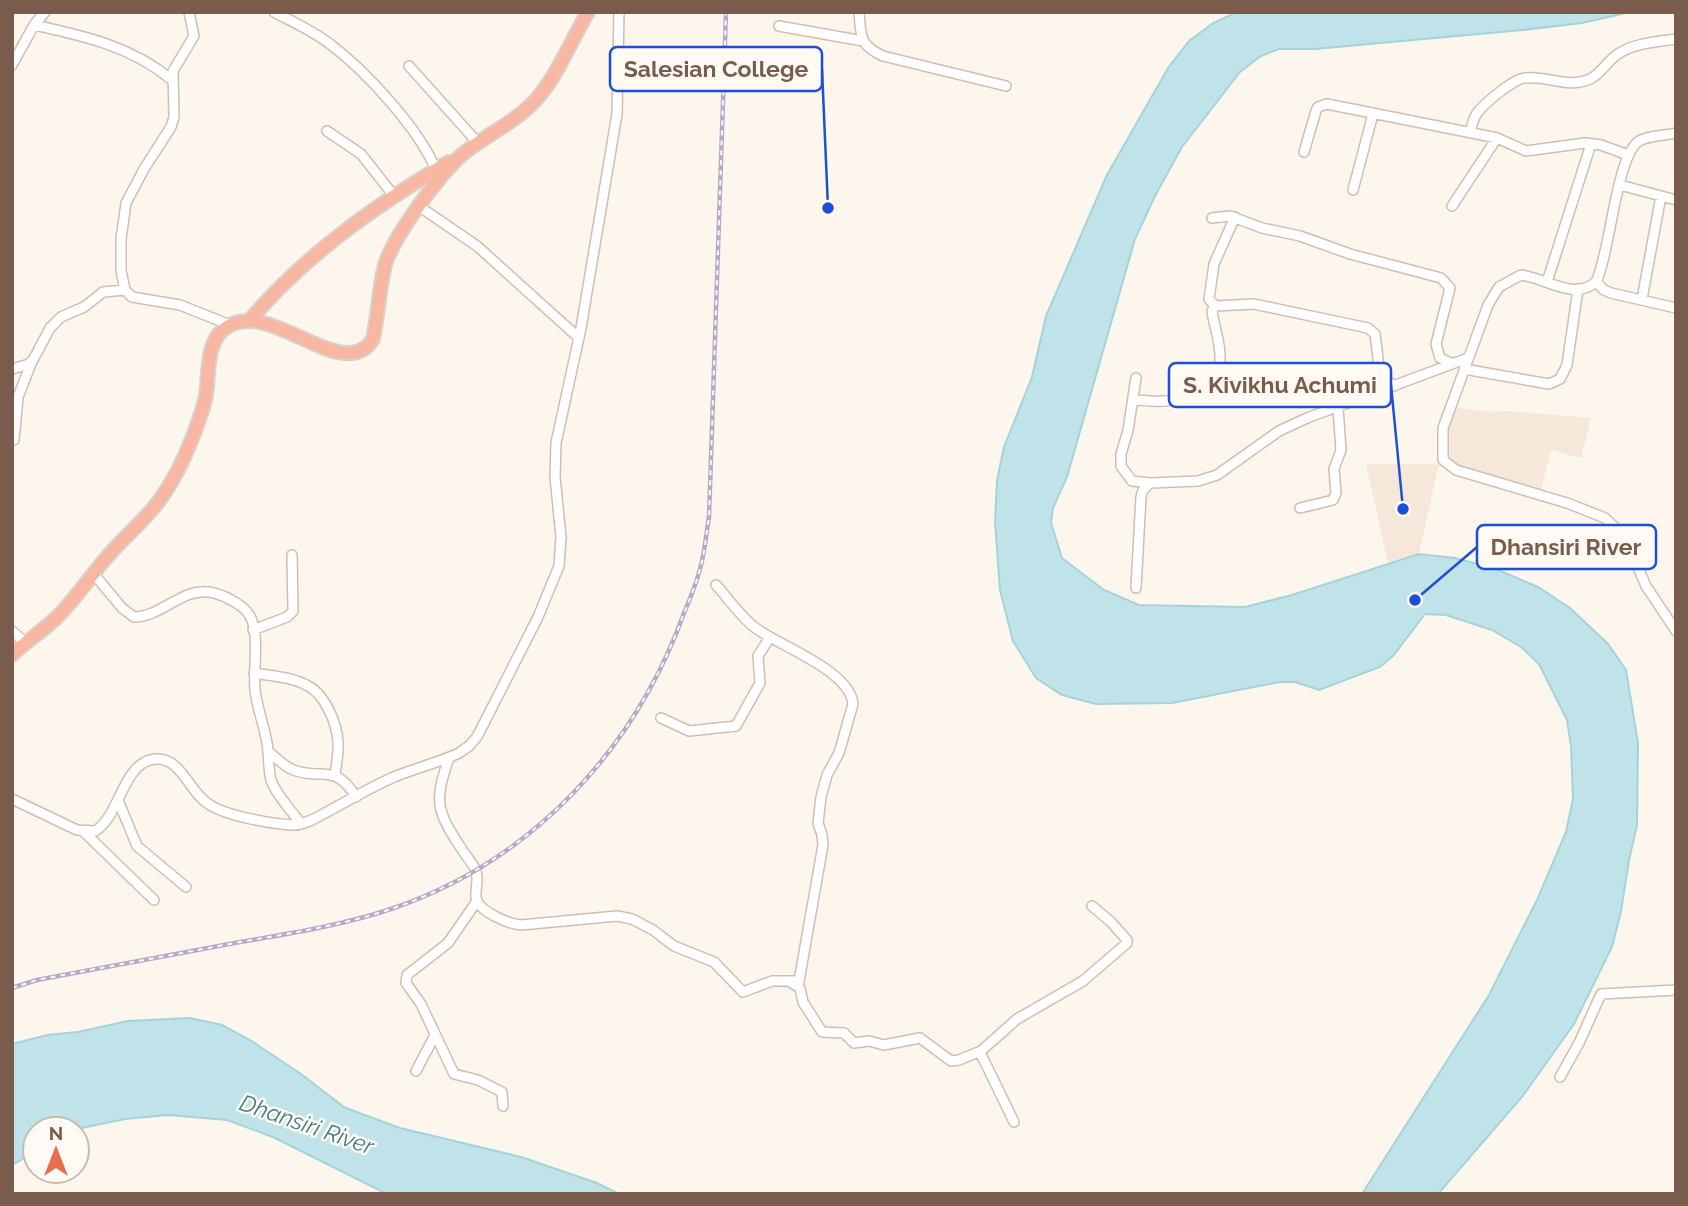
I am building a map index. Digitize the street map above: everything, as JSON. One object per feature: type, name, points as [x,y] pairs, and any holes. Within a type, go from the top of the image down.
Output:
[{"type":"highway","points":[[250,320],[276,289],[335,238],[520,115],[540,96],[559,67],[588,12]]},
{"type":"highway","points":[[12,655],[58,616],[93,573],[158,503],[190,443],[203,407],[213,346],[218,335],[230,324],[250,320],[341,353],[360,352],[367,348],[373,339],[382,280],[390,253],[421,206],[461,155]]},
{"type":"street","points":[[12,65],[34,25],[45,12]]},
{"type":"street","points":[[189,12],[194,36],[174,65],[173,122],[131,191],[124,213],[121,255],[125,290],[132,296],[180,305],[230,324]]},
{"type":"street","points":[[274,12],[328,43],[358,68],[425,146],[436,170]]},
{"type":"street","points":[[84,832],[101,828],[141,765],[153,760],[163,759],[173,763],[202,799],[218,810],[283,824],[302,824],[391,778],[449,758],[469,747],[482,730],[557,575],[561,555],[555,477],[556,443],[579,338],[617,114],[619,12]]},
{"type":"street","points":[[859,12],[866,47],[883,55],[1006,86]]},
{"type":"street","points":[[34,25],[102,41],[146,60],[172,80]]},
{"type":"street","points":[[779,26],[863,41]]},
{"type":"street","points":[[1470,133],[1473,120],[1479,111],[1514,82],[1525,78],[1564,83],[1581,82],[1599,73],[1613,58],[1628,49],[1676,39]]},
{"type":"street","points":[[409,66],[478,143]]},
{"type":"street","points":[[1304,152],[1316,111],[1322,105],[1331,105],[1497,138],[1526,151],[1591,144],[1628,155]]},
{"type":"street","points":[[1353,190],[1373,114]]},
{"type":"street","points":[[327,131],[361,154],[394,197]]},
{"type":"street","points":[[1676,133],[1638,142],[1628,155],[1596,282],[1588,289],[1568,289],[1521,275],[1499,286],[1488,305],[1443,428],[1445,463],[1464,474],[1542,495],[1605,518],[1625,537],[1646,586],[1676,631]]},
{"type":"street","points":[[1452,206],[1497,138]]},
{"type":"street","points":[[1547,282],[1591,144]]},
{"type":"street","points":[[1620,185],[1676,200]]},
{"type":"street","points":[[1642,299],[1661,196]]},
{"type":"street","points":[[421,206],[477,246],[579,338]]},
{"type":"street","points":[[1215,306],[1209,299],[1214,264],[1235,217]]},
{"type":"street","points":[[1212,218],[1235,217],[1262,228],[1300,236],[1350,254],[1441,278],[1450,288],[1437,349],[1440,358],[1451,363]]},
{"type":"street","points":[[1596,282],[1604,290],[1676,308]]},
{"type":"street","points":[[1464,369],[1549,384],[1560,379],[1565,374],[1567,365],[1578,289]]},
{"type":"street","points":[[14,440],[18,397],[50,328],[61,317],[84,307],[103,292],[125,290]]},
{"type":"street","points":[[1215,306],[1254,303],[1368,328],[1376,334],[1380,374],[1394,386]]},
{"type":"street","points":[[1133,400],[1172,400],[1208,385],[1214,379],[1220,364],[1212,310],[1215,306]]},
{"type":"street","points":[[1136,378],[1121,466],[1132,481],[1198,481],[1217,475],[1279,431],[1468,358]]},
{"type":"street","points":[[12,369],[29,364],[33,360]]},
{"type":"street","points":[[1300,508],[1333,500],[1336,493],[1334,469],[1341,450],[1338,408]]},
{"type":"street","points":[[1136,588],[1141,497],[1143,490],[1150,483]]},
{"type":"street","points":[[253,630],[286,617],[293,611],[292,555]]},
{"type":"street","points":[[93,573],[122,608],[134,617],[150,614],[191,593],[208,592],[230,599],[249,615],[253,630],[255,692],[273,785],[302,824]]},
{"type":"street","points":[[449,758],[438,792],[441,814],[475,871],[477,901],[483,908],[515,924],[617,916],[632,919],[653,930],[674,946],[714,962],[743,992],[772,981],[799,981],[823,842],[817,820],[821,797],[827,775],[839,753],[853,700],[838,678],[748,622],[716,585]]},
{"type":"street","points":[[12,631],[26,643]]},
{"type":"street","points":[[661,718],[689,731],[736,726],[760,683],[758,656],[770,637]]},
{"type":"street","points":[[254,673],[306,684],[320,694],[337,735],[335,775]]},
{"type":"street","points":[[268,751],[291,769],[335,775],[349,785],[356,797]]},
{"type":"street","points":[[12,799],[84,832],[153,900]]},
{"type":"street","points":[[118,800],[137,846],[186,887]]},
{"type":"street","points":[[477,901],[448,943],[406,979],[445,1050],[454,1074],[478,1080],[502,1091],[503,1106]]},
{"type":"street","points":[[788,981],[800,988],[803,1002],[822,1032],[844,1033],[854,1043],[869,1041],[884,1045],[920,1038],[947,1059],[954,1061],[980,1052],[1017,1019],[1083,981],[1127,943],[1111,922],[1092,906]]},
{"type":"street","points":[[1560,1077],[1601,994],[1676,990]]},
{"type":"street","points":[[416,1071],[435,1035]]},
{"type":"street","points":[[980,1052],[1014,1122]]},
{"type":"shaded area","points":[[1451,407],[1591,418],[1581,458],[1551,450],[1541,490],[1467,471],[1451,463],[1446,457],[1443,431]]},
{"type":"shaded area","points":[[1366,464],[1439,464],[1419,554],[1388,563]]},
{"type":"water","points":[[1237,12],[1630,12],[1582,23],[1523,30],[1315,49],[1279,49],[1261,56],[1240,72],[1182,147],[1135,239],[1067,477],[1053,508],[1051,523],[1062,558],[1104,590],[1139,605],[1245,607],[1292,595],[1419,554],[1455,558],[1496,569],[1538,587],[1570,608],[1608,644],[1626,670],[1638,743],[1637,825],[1612,947],[1574,1024],[1522,1097],[1438,1194],[1362,1194],[1489,995],[1537,900],[1566,832],[1573,799],[1567,720],[1539,664],[1521,647],[1492,630],[1446,615],[1425,614],[1393,656],[1380,667],[1319,690],[1295,682],[1280,682],[1172,703],[1096,704],[1062,695],[1036,678],[1013,641],[1000,590],[995,522],[997,480],[1004,447],[1032,377],[1046,316],[1107,175],[1168,68],[1189,41],[1213,23]]},
{"type":"water","name":"Dhansiri River","points":[[190,1018],[222,1025],[301,1074],[344,1107],[400,1128],[521,1157],[597,1183],[619,1194],[387,1194],[273,1137],[227,1120],[168,1115],[125,1119],[91,1126],[91,1115],[21,1115],[21,1160],[12,1165],[12,1044],[128,1021]]},
{"type":"railway","points":[[12,988],[37,980],[318,928],[394,908],[444,887],[491,861],[534,829],[573,793],[607,753],[638,710],[663,663],[693,591],[704,550],[709,517],[726,12]]},
{"type":"place","name":"Salesian College","points":[[828,208]]},
{"type":"place","name":"S. Kivikhu Achumi","points":[[1403,509]]},
{"type":"place","name":"Dhansiri River","points":[[1415,600]]}]
